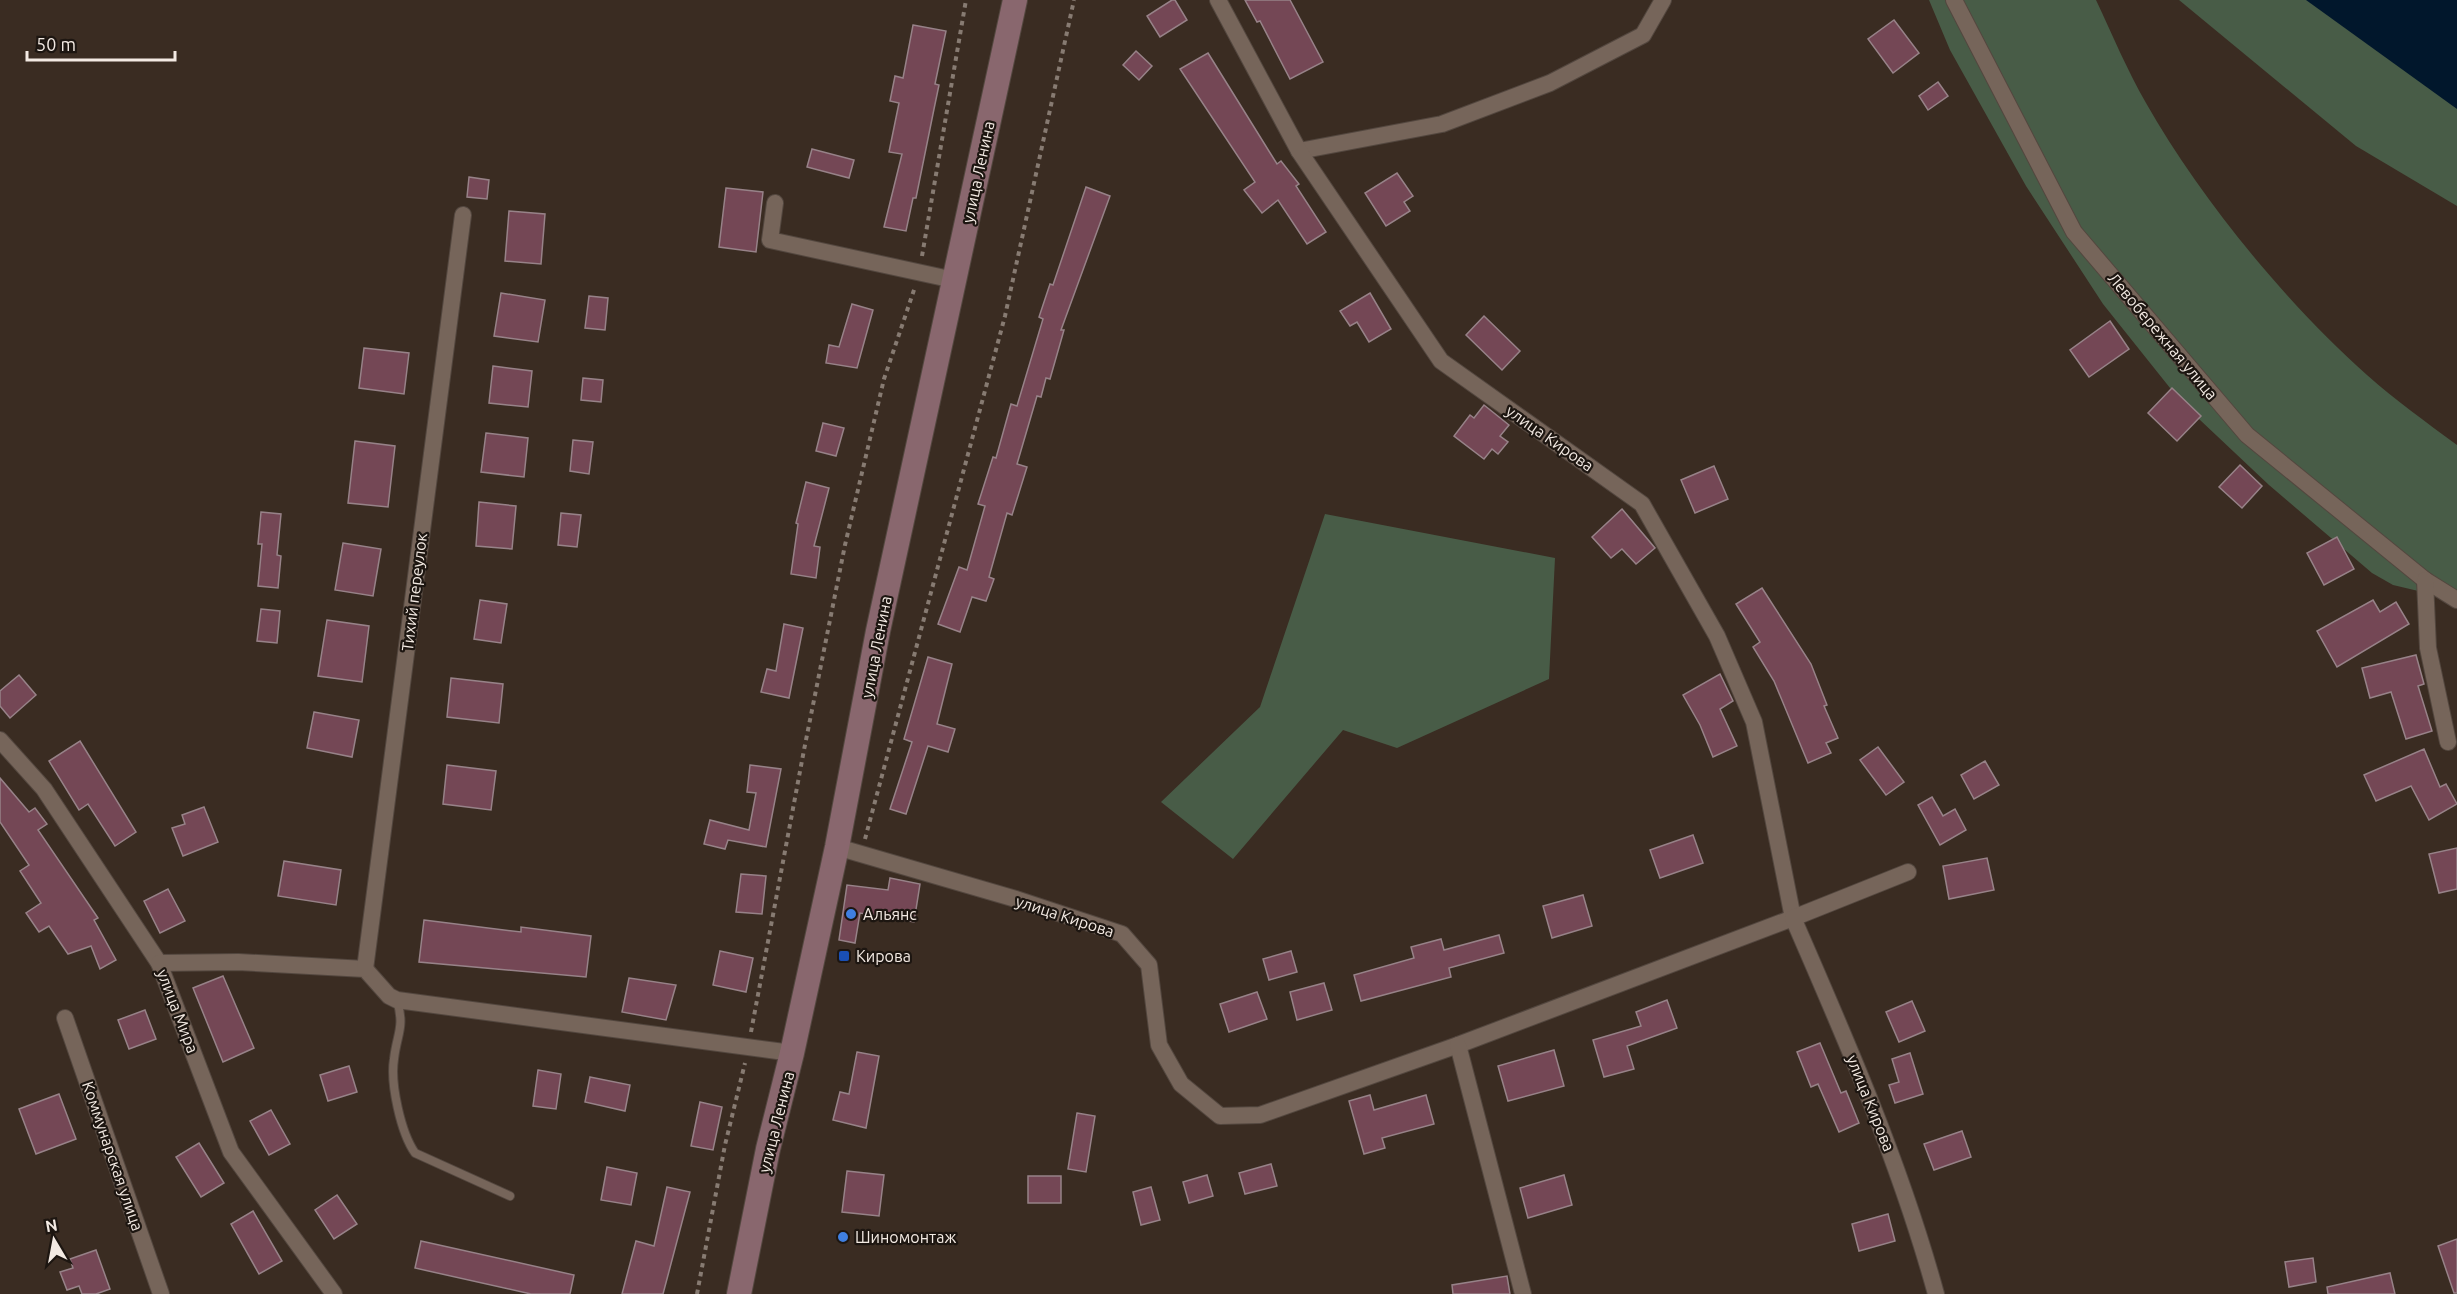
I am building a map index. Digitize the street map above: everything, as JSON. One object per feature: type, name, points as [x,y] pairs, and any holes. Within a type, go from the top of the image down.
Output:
[{"type":"main road","name":"улица Ленина","points":[[740,1294],[768,1149],[792,1053],[837,847],[878,632],[1015,0]]},
{"type":"street","name":"улица Кирова","points":[[1218,0],[1299,151],[1441,361],[1642,504],[1717,636],[1754,722],[1793,918],[1867,1090],[1914,1215],[1936,1294]]},
{"type":"street","points":[[1299,151],[1442,124],[1550,83],[1643,35],[1663,0]]},
{"type":"street","name":"Левобережная улица","points":[[1954,0],[2074,232],[2247,435],[2425,580],[2457,600]]},
{"type":"street","points":[[775,203],[770,240],[954,280]]},
{"type":"street","name":"Тихий переулок","points":[[365,969],[464,214]]},
{"type":"street","points":[[2425,580],[2428,648],[2448,742]]},
{"type":"street","name":"улица Мира","points":[[0,740],[44,789],[159,963],[231,1152],[334,1294]]},
{"type":"street","name":"улица Кирова","points":[[837,847],[1016,899],[1122,934],[1149,965],[1159,1045],[1181,1084],[1220,1116],[1260,1115],[1458,1045],[1908,872]]},
{"type":"street","points":[[159,963],[238,962],[365,969],[389,996],[397,1000],[792,1053]]},
{"type":"street","name":"Коммунарская улица","points":[[65,1018],[161,1294]]},
{"type":"street","points":[[1458,1045],[1523,1294]]},
{"type":"lane","points":[[397,1000],[403,1020],[393,1060],[394,1087],[407,1141],[416,1153],[510,1196]]},
{"type":"path","points":[[697,1294],[725,1145],[748,1048],[845,545],[884,379],[919,273],[966,0]]},
{"type":"path","points":[[861,854],[1005,316],[1074,0]]},
{"type":"green space","points":[[1929,0],[2096,0],[2146,103],[2192,175],[2246,247],[2305,315],[2336,346],[2411,411],[2457,445],[2457,591],[2431,594],[2393,585],[2372,573],[2269,485],[2182,403],[2103,304],[2026,186],[1950,50]]},
{"type":"green space","points":[[2179,0],[2457,0],[2457,206],[2356,146]]},
{"type":"green space","points":[[1325,514],[1555,558],[1549,679],[1397,748],[1343,730],[1233,859],[1161,802],[1260,707]]},
{"type":"water","points":[[2306,0],[2457,0],[2457,109]]},
{"type":"building","points":[[1175,0],[1187,20],[1160,37],[1147,16]]},
{"type":"building","points":[[1245,0],[1290,0],[1323,62],[1290,79],[1260,21],[1257,22]]},
{"type":"building","points":[[1894,20],[1919,53],[1893,73],[1868,39]]},
{"type":"building","points":[[913,25],[946,31],[935,84],[939,85],[916,198],[913,198],[906,231],[884,227],[902,154],[889,152],[899,103],[890,101],[895,76],[903,78]]},
{"type":"building","points":[[1136,51],[1152,66],[1139,80],[1123,65]]},
{"type":"building","points":[[1208,53],[1277,164],[1281,161],[1299,184],[1296,186],[1326,232],[1307,244],[1278,200],[1262,213],[1244,190],[1255,182],[1180,69]]},
{"type":"building","points":[[1938,82],[1948,96],[1928,110],[1919,96]]},
{"type":"building","points":[[812,149],[854,160],[849,178],[807,167]]},
{"type":"building","points":[[1397,173],[1413,196],[1404,202],[1410,211],[1386,226],[1365,193]]},
{"type":"building","points":[[469,177],[489,180],[487,199],[467,197]]},
{"type":"building","points":[[1086,187],[1110,196],[1061,330],[1064,330],[1050,379],[1046,378],[1041,397],[1037,396],[1017,464],[1027,467],[1012,515],[1007,513],[989,577],[994,579],[986,601],[972,597],[960,632],[938,624],[959,567],[967,570],[985,506],[978,504],[993,457],[996,458],[1011,404],[1017,406],[1043,319],[1039,317],[1050,284],[1053,285]]},
{"type":"building","points":[[726,188],[763,192],[756,252],[719,247]]},
{"type":"building","points":[[509,211],[545,214],[541,264],[505,261]]},
{"type":"building","points":[[501,293],[545,300],[538,342],[494,336]]},
{"type":"building","points":[[1370,293],[1391,329],[1369,342],[1357,322],[1350,326],[1340,311]]},
{"type":"building","points":[[589,296],[608,298],[605,330],[585,328]]},
{"type":"building","points":[[852,304],[873,310],[857,368],[826,363],[829,345],[839,347]]},
{"type":"building","points":[[1484,316],[1520,351],[1502,370],[1466,335]]},
{"type":"building","points":[[2110,321],[2129,349],[2089,377],[2070,350]]},
{"type":"building","points":[[364,348],[409,353],[404,394],[359,388]]},
{"type":"building","points":[[493,366],[532,371],[528,407],[489,403]]},
{"type":"building","points":[[583,378],[603,380],[601,402],[581,400]]},
{"type":"building","points":[[2172,388],[2201,416],[2177,441],[2148,413]]},
{"type":"building","points":[[1484,405],[1509,425],[1500,436],[1508,442],[1498,454],[1492,449],[1484,459],[1454,436],[1470,415],[1474,418]]},
{"type":"building","points":[[823,423],[844,428],[836,456],[816,451]]},
{"type":"building","points":[[486,433],[528,438],[524,477],[481,472]]},
{"type":"building","points":[[573,440],[593,442],[589,474],[570,471]]},
{"type":"building","points":[[355,441],[395,446],[388,507],[348,503]]},
{"type":"building","points":[[2240,465],[2262,486],[2242,508],[2219,487]]},
{"type":"building","points":[[1714,466],[1728,499],[1695,513],[1681,480]]},
{"type":"building","points":[[806,482],[829,488],[814,546],[820,547],[816,578],[791,574],[798,524],[796,523]]},
{"type":"building","points":[[479,502],[516,506],[512,549],[476,546]]},
{"type":"building","points":[[1622,509],[1655,548],[1636,564],[1622,549],[1611,558],[1592,537]]},
{"type":"building","points":[[261,512],[281,514],[277,555],[281,556],[278,588],[258,586],[262,544],[258,544]]},
{"type":"building","points":[[561,513],[581,515],[577,547],[558,545]]},
{"type":"building","points":[[2337,537],[2354,569],[2324,585],[2307,553]]},
{"type":"building","points":[[343,543],[381,549],[373,596],[335,590]]},
{"type":"building","points":[[1762,588],[1811,664],[1827,705],[1824,706],[1838,738],[1826,743],[1831,753],[1808,763],[1774,681],[1753,647],[1760,642],[1736,604]]},
{"type":"building","points":[[480,600],[507,604],[501,643],[474,639]]},
{"type":"building","points":[[2373,600],[2380,612],[2396,602],[2409,624],[2337,667],[2317,631]]},
{"type":"building","points":[[261,609],[280,611],[277,643],[257,641]]},
{"type":"building","points":[[327,620],[369,626],[362,682],[318,676]]},
{"type":"building","points":[[784,624],[803,628],[789,698],[761,692],[767,669],[776,671]]},
{"type":"building","points":[[2416,655],[2424,684],[2418,686],[2432,731],[2406,739],[2391,692],[2370,698],[2362,668]]},
{"type":"building","points":[[928,657],[952,664],[937,724],[955,729],[948,752],[928,746],[906,814],[890,809],[912,742],[904,739]]},
{"type":"building","points":[[1720,674],[1733,701],[1720,709],[1737,746],[1713,757],[1700,725],[1683,695]]},
{"type":"building","points":[[19,675],[36,695],[10,718],[0,706],[0,691]]},
{"type":"building","points":[[451,678],[503,684],[499,723],[447,717]]},
{"type":"building","points":[[314,712],[359,720],[352,757],[307,748]]},
{"type":"building","points":[[80,741],[136,832],[115,846],[88,804],[79,810],[49,761]]},
{"type":"building","points":[[1878,747],[1904,782],[1886,795],[1860,760]]},
{"type":"building","points":[[2424,749],[2440,787],[2446,784],[2457,804],[2429,820],[2411,786],[2376,801],[2364,775]]},
{"type":"building","points":[[1985,761],[1999,785],[1974,799],[1961,775]]},
{"type":"building","points":[[447,765],[496,771],[491,810],[443,804]]},
{"type":"building","points":[[750,765],[781,769],[766,847],[728,840],[725,849],[704,844],[710,820],[749,830],[756,793],[747,792]]},
{"type":"building","points":[[0,778],[29,812],[35,808],[47,824],[38,830],[98,918],[94,920],[116,960],[100,969],[91,946],[68,954],[49,926],[39,932],[26,913],[41,903],[20,871],[29,865],[0,822]]},
{"type":"building","points":[[1932,797],[1943,816],[1955,809],[1966,830],[1940,845],[1918,805]]},
{"type":"building","points":[[204,807],[218,842],[183,856],[172,828],[185,824],[182,815]]},
{"type":"building","points":[[1693,835],[1703,863],[1660,878],[1650,850]]},
{"type":"building","points":[[2457,848],[2457,889],[2439,893],[2429,854]]},
{"type":"building","points":[[1987,858],[1994,890],[1949,899],[1943,866]]},
{"type":"building","points":[[284,861],[341,870],[336,905],[278,896]]},
{"type":"building","points":[[741,874],[766,876],[762,914],[736,912]]},
{"type":"building","points":[[890,878],[920,884],[914,922],[860,913],[855,943],[839,940],[847,885],[888,890]]},
{"type":"building","points":[[168,889],[185,921],[160,933],[144,901]]},
{"type":"building","points":[[1583,895],[1592,926],[1552,938],[1543,906]]},
{"type":"building","points":[[424,920],[521,932],[521,927],[591,936],[586,977],[419,962]]},
{"type":"building","points":[[1499,935],[1504,953],[1449,968],[1451,977],[1361,1001],[1354,975],[1414,958],[1411,947],[1441,939],[1444,950]]},
{"type":"building","points":[[720,951],[753,958],[746,992],[713,985]]},
{"type":"building","points":[[1291,951],[1297,972],[1269,980],[1263,959]]},
{"type":"building","points":[[223,976],[254,1048],[223,1062],[193,988]]},
{"type":"building","points":[[629,978],[676,985],[666,1020],[622,1012]]},
{"type":"building","points":[[1324,983],[1332,1010],[1297,1020],[1290,992]]},
{"type":"building","points":[[1257,992],[1267,1019],[1229,1032],[1220,1004]]},
{"type":"building","points":[[1667,1000],[1677,1028],[1627,1046],[1634,1069],[1604,1077],[1593,1040],[1641,1026],[1636,1012]]},
{"type":"building","points":[[1912,1001],[1925,1031],[1899,1042],[1886,1012]]},
{"type":"building","points":[[145,1010],[156,1039],[129,1049],[118,1020]]},
{"type":"building","points":[[1820,1043],[1841,1093],[1846,1091],[1859,1123],[1839,1132],[1818,1084],[1811,1087],[1797,1052]]},
{"type":"building","points":[[1554,1050],[1564,1086],[1508,1101],[1498,1066]]},
{"type":"building","points":[[857,1052],[879,1056],[866,1128],[833,1120],[840,1092],[849,1094]]},
{"type":"building","points":[[1910,1053],[1923,1094],[1895,1103],[1889,1085],[1899,1082],[1892,1059]]},
{"type":"building","points":[[349,1066],[357,1092],[328,1101],[320,1075]]},
{"type":"building","points":[[538,1070],[561,1074],[556,1109],[533,1106]]},
{"type":"building","points":[[590,1077],[630,1085],[625,1111],[585,1102]]},
{"type":"building","points":[[59,1094],[76,1139],[36,1154],[19,1109]]},
{"type":"building","points":[[1370,1095],[1374,1110],[1426,1095],[1434,1124],[1382,1138],[1385,1148],[1364,1154],[1349,1101]]},
{"type":"building","points":[[700,1102],[722,1107],[713,1150],[691,1146]]},
{"type":"building","points":[[271,1110],[290,1144],[269,1155],[250,1121]]},
{"type":"building","points":[[1077,1113],[1095,1116],[1086,1172],[1068,1169]]},
{"type":"building","points":[[1962,1131],[1971,1157],[1934,1170],[1924,1144]]},
{"type":"building","points":[[199,1143],[224,1183],[201,1197],[176,1157]]},
{"type":"building","points":[[1271,1164],[1277,1186],[1245,1194],[1239,1173]]},
{"type":"building","points":[[607,1167],[637,1173],[631,1205],[601,1200]]},
{"type":"building","points":[[847,1171],[884,1175],[879,1216],[842,1212]]},
{"type":"building","points":[[1207,1175],[1213,1196],[1189,1203],[1183,1182]]},
{"type":"building","points":[[1564,1175],[1572,1205],[1528,1218],[1520,1188]]},
{"type":"building","points":[[1028,1176],[1061,1176],[1061,1203],[1028,1203]]},
{"type":"building","points":[[667,1187],[690,1192],[663,1294],[622,1294],[636,1241],[654,1246]]},
{"type":"building","points":[[1151,1187],[1160,1220],[1141,1225],[1133,1192]]},
{"type":"building","points":[[337,1195],[357,1224],[334,1239],[315,1210]]},
{"type":"building","points":[[253,1211],[282,1261],[259,1274],[231,1224]]},
{"type":"building","points":[[1888,1214],[1895,1241],[1859,1251],[1852,1224]]},
{"type":"building","points":[[2457,1239],[2457,1293],[2454,1293],[2438,1246]]},
{"type":"building","points":[[421,1241],[574,1275],[570,1294],[531,1294],[415,1268]]},
{"type":"building","points":[[96,1250],[110,1289],[96,1294],[82,1294],[79,1286],[67,1290],[60,1272],[73,1268],[70,1259]]},
{"type":"building","points":[[2313,1258],[2316,1282],[2289,1287],[2285,1262]]},
{"type":"building","points":[[2390,1273],[2395,1294],[2328,1294],[2327,1287]]},
{"type":"building","points":[[1507,1276],[1510,1294],[1453,1294],[1452,1285]]},
{"type":"place","name":"Альянс","points":[[851,914]]},
{"type":"place","name":"Кирова","points":[[844,956]]},
{"type":"place","name":"Шиномонтаж","points":[[843,1237]]}]
